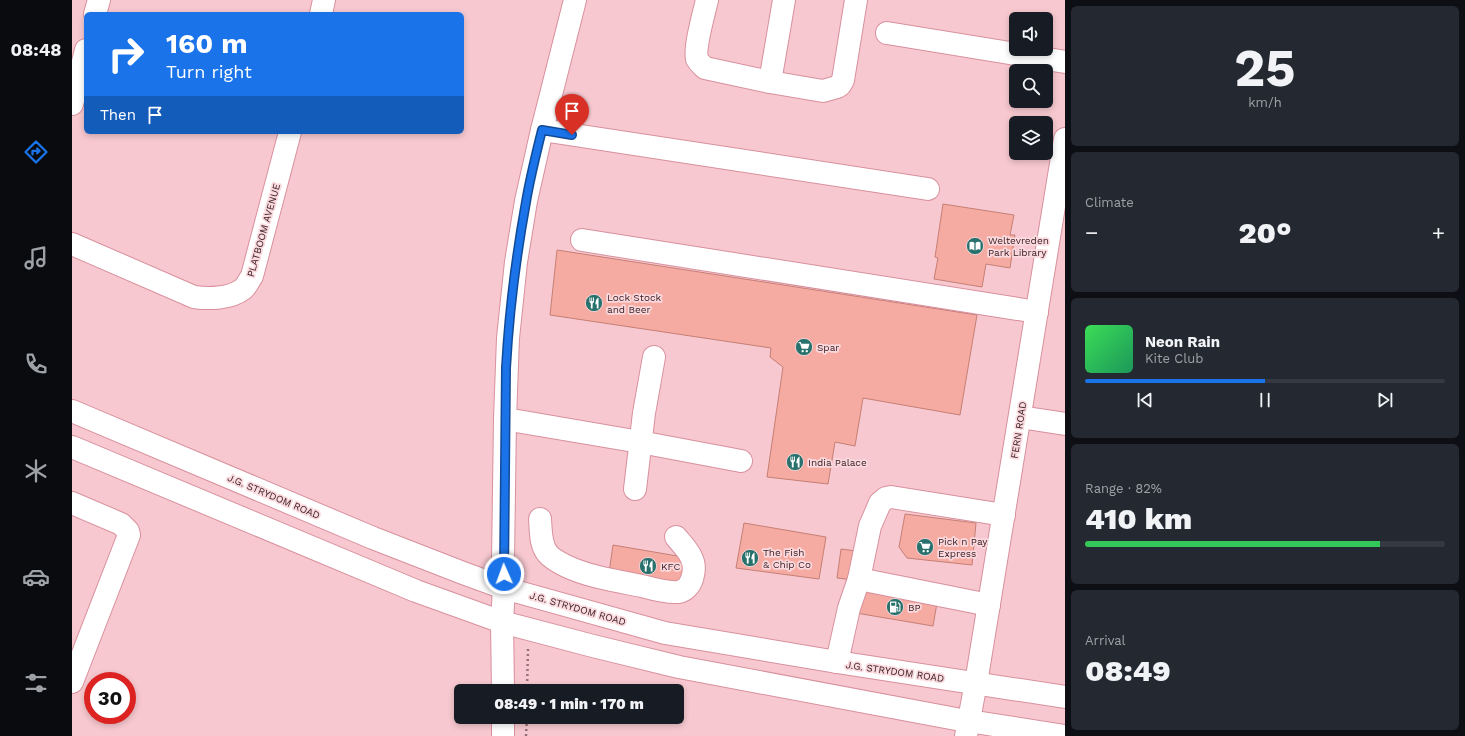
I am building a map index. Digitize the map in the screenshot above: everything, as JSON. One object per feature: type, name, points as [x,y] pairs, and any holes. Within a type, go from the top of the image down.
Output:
[{"type":"street","points":[[96,12],[99,0]]},
{"type":"street","points":[[321,12],[324,0]]},
{"type":"street","points":[[502,684],[505,419],[508,338],[516,262],[526,201],[542,130],[575,0]]},
{"type":"street","points":[[707,0],[697,48],[697,58],[699,63],[706,68],[770,82],[817,90],[832,89],[840,86],[843,80],[856,0]]},
{"type":"street","points":[[770,82],[784,0]]},
{"type":"street","points":[[887,32],[1065,62]]},
{"type":"street","points":[[72,104],[84,58]]},
{"type":"street","points":[[542,130],[928,189]]},
{"type":"street","name":"PLATBOOM AVENUE","points":[[72,244],[194,297],[213,298],[239,291],[244,288],[252,276],[289,134]]},
{"type":"street","name":"FERN ROAD","points":[[967,728],[1063,164],[1065,139]]},
{"type":"street","points":[[582,240],[1037,312]]},
{"type":"street","points":[[634,489],[654,357]]},
{"type":"street","name":"J.G. STRYDOM ROAD","points":[[72,411],[373,538],[504,588],[665,633],[837,662],[976,682],[1065,697]]},
{"type":"street","points":[[1020,417],[1065,424]]},
{"type":"street","points":[[505,419],[741,461]]},
{"type":"street","points":[[72,447],[416,591],[502,622],[679,667],[967,728],[1064,736]]},
{"type":"street","points":[[837,662],[849,608],[859,579],[870,526],[880,503],[886,498],[891,497],[1004,515]]},
{"type":"street","points":[[72,503],[121,524],[128,530],[129,535],[74,674]]},
{"type":"street","points":[[540,519],[541,540],[545,550],[551,557],[565,566],[608,579],[659,590],[678,592],[686,589],[690,584],[693,575],[693,564],[692,557],[676,537]]},
{"type":"street","points":[[859,579],[988,606]]},
{"type":"street","points":[[503,724],[503,736]]},
{"type":"path","points":[[527,684],[528,628]]},
{"type":"path","points":[[526,736],[527,724]]},
{"type":"building","name":"Weltevreden Park Library","points":[[943,204],[1014,215],[1010,235],[1015,235],[1010,268],[986,264],[982,287],[934,279],[938,258],[935,257]]},
{"type":"building","points":[[557,250],[977,315],[960,415],[863,398],[855,446],[835,442],[828,484],[767,477],[783,367],[770,357],[771,348],[550,315]]},
{"type":"building","points":[[905,514],[976,523],[972,565],[907,558],[899,547]]},
{"type":"building","points":[[744,523],[826,537],[819,579],[736,568]]},
{"type":"building","points":[[613,545],[689,558],[683,586],[609,573]]},
{"type":"building","points":[[841,549],[857,551],[853,580],[837,578]]},
{"type":"building","points":[[859,591],[937,603],[933,626],[856,613]]},
{"type":"place","name":"Weltevreden Park Library","points":[[975,246]]},
{"type":"place","name":"Lock Stock and Beer","points":[[594,303]]},
{"type":"place","name":"Spar","points":[[804,347]]},
{"type":"place","name":"India Palace","points":[[795,462]]},
{"type":"place","name":"Pick n Pay Express","points":[[925,547]]},
{"type":"place","name":"The Fish & Chip Co","points":[[750,558]]},
{"type":"place","name":"KFC","points":[[648,566]]},
{"type":"place","name":"BP","points":[[895,607]]},
{"type":"route","points":[[504,574],[506,368],[516,262],[526,201],[542,130],[572,135]]}]
